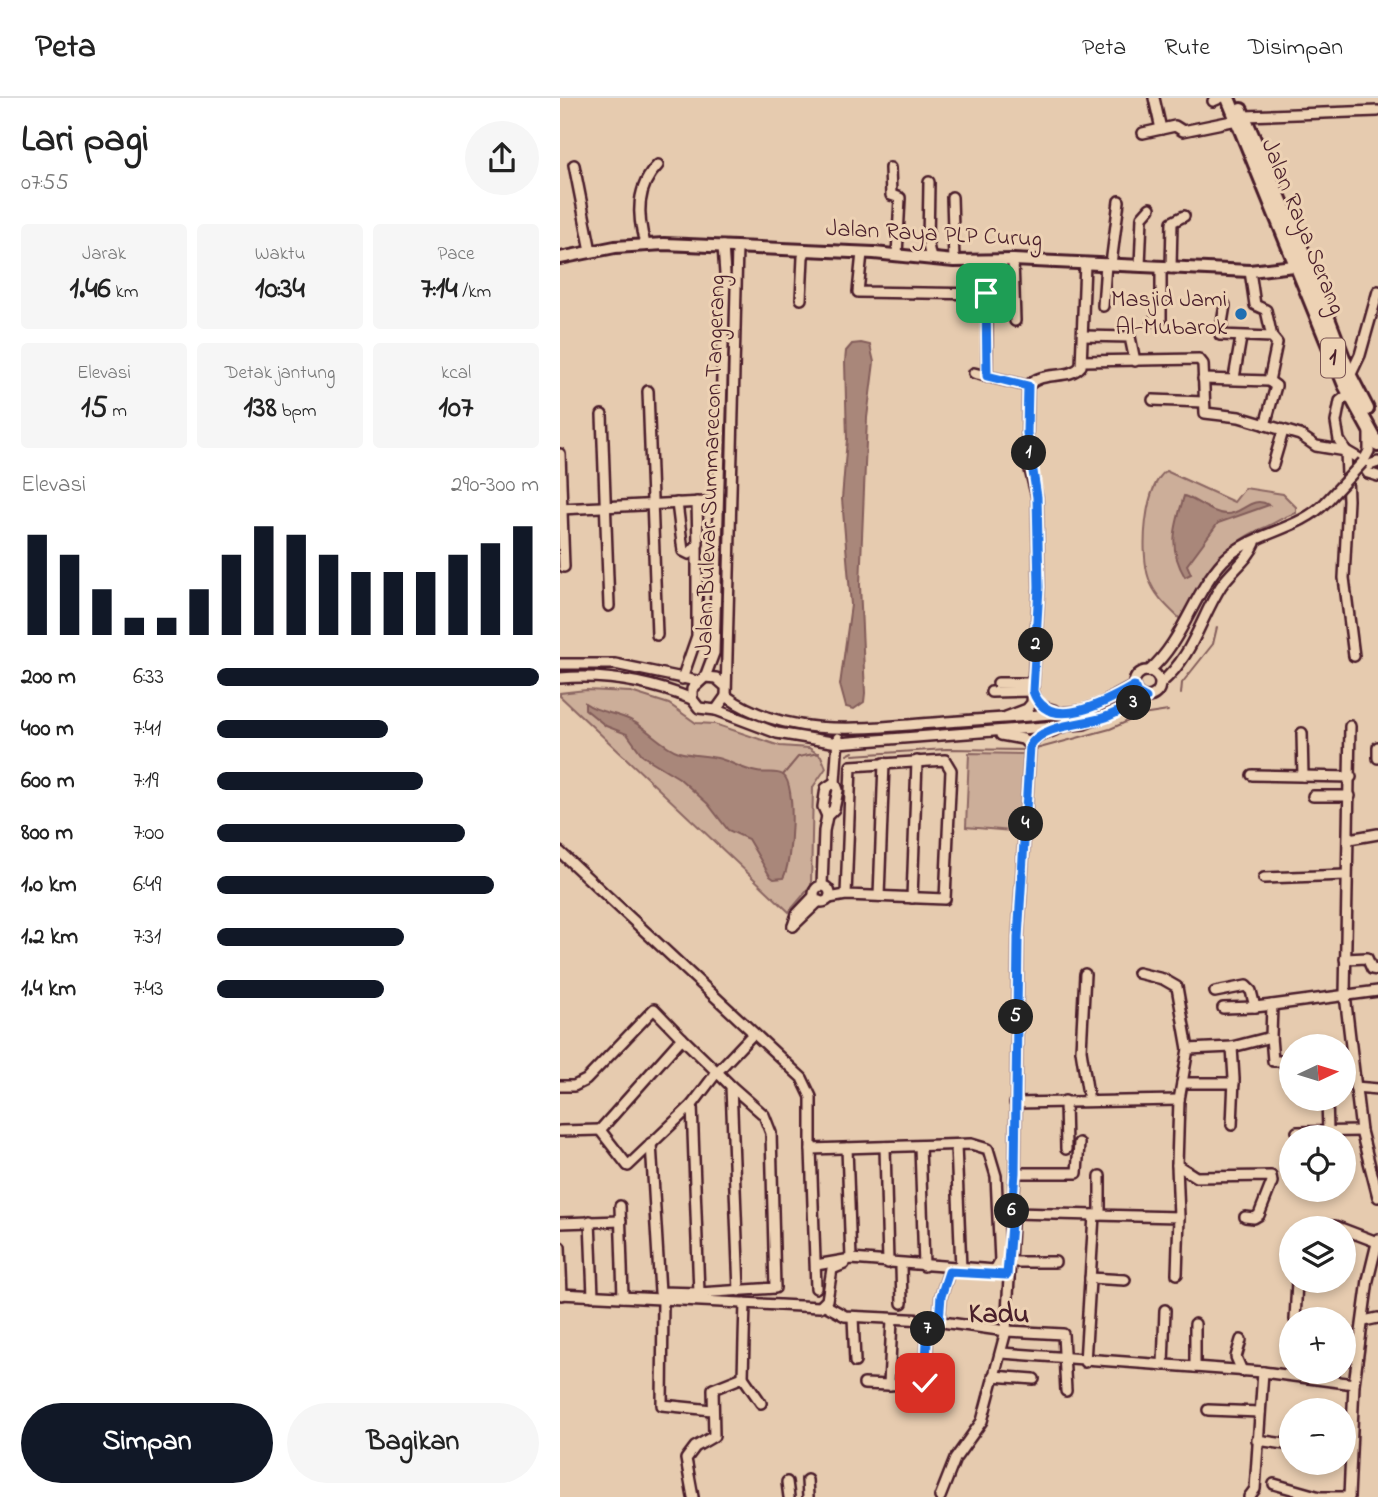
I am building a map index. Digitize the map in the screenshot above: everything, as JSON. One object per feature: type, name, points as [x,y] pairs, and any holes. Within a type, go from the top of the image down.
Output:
[{"type":"highway","name":"Jalan Raya Serang","points":[[1228,98],[1247,120]]},
{"type":"highway","name":"Jalan Raya Serang","points":[[1234,98],[1247,120],[1349,394],[1373,430]]},
{"type":"highway","name":"Jalan Raya Serang","points":[[1301,266],[1378,445]]},
{"type":"main road","name":"Jalan Raya PLP Curug","points":[[560,258],[645,244],[862,253],[954,261],[1013,260],[1250,271],[1301,266]]},
{"type":"street","points":[[1154,98],[1161,129]]},
{"type":"street","points":[[1143,132],[1174,126],[1183,131],[1247,120],[1378,111]]},
{"type":"street","points":[[575,165],[591,251]]},
{"type":"street","points":[[645,244],[641,230],[641,187],[657,165]]},
{"type":"street","points":[[890,168],[891,195],[900,198],[897,255]]},
{"type":"street","points":[[929,182],[928,245],[931,259]]},
{"type":"street","points":[[952,197],[954,261]]},
{"type":"street","points":[[1103,306],[1119,201]]},
{"type":"street","points":[[1140,266],[1142,217],[1150,208]]},
{"type":"street","points":[[1152,321],[1161,319],[1172,222],[1184,216]]},
{"type":"street","name":"Jalan Bulevar Summarecon Tangerang","points":[[692,699],[692,690],[701,679],[714,653],[725,274],[723,246]]},
{"type":"street","name":"Jalan Bulevar Summarecon Tangerang","points":[[725,691],[737,247]]},
{"type":"street","points":[[801,299],[803,257],[806,250]]},
{"type":"street","points":[[862,253],[858,292],[987,294],[987,376]]},
{"type":"street","points":[[1013,260],[1015,321]]},
{"type":"street","points":[[974,373],[1028,386],[1043,375],[1078,370],[1083,361],[1085,263]]},
{"type":"street","points":[[1250,271],[1255,305],[1266,310],[1272,337],[1277,341],[1269,381]]},
{"type":"street","points":[[725,274],[736,274]]},
{"type":"street","points":[[1350,376],[1360,355],[1378,291]]},
{"type":"street","points":[[1225,305],[1220,335],[1241,338],[1272,337]]},
{"type":"street","points":[[1083,336],[1130,337],[1135,361]]},
{"type":"street","points":[[1234,378],[1241,338]]},
{"type":"street","points":[[1083,361],[1199,359],[1203,364],[1205,413],[1239,417],[1307,438],[1317,446],[1346,451],[1358,458],[1368,473],[1378,476]]},
{"type":"street","points":[[1203,379],[1269,381],[1276,386],[1265,425]]},
{"type":"street","points":[[1006,718],[1027,709],[1032,703],[1039,608],[1038,510],[1027,433],[1028,386]]},
{"type":"street","points":[[648,391],[657,635]]},
{"type":"street","points":[[1349,394],[1340,401],[1337,410],[1339,440],[1346,451],[1348,500],[1344,578],[1354,656]]},
{"type":"street","points":[[1153,400],[1203,402]]},
{"type":"street","points":[[602,415],[608,506],[609,606]]},
{"type":"street","points":[[721,428],[732,429]]},
{"type":"street","points":[[1273,465],[1283,430]]},
{"type":"street","points":[[1365,464],[1373,430]]},
{"type":"street","points":[[560,454],[564,567]]},
{"type":"street","name":"Jalan Bulevar Summarecon Tangerang","points":[[560,664],[615,664],[682,679],[716,678],[738,704],[780,720],[838,730],[1065,713],[1101,704],[1134,686],[1137,676],[1149,671],[1171,649],[1223,562],[1240,546],[1255,542],[1315,513],[1365,464],[1378,462]]},
{"type":"street","points":[[561,509],[700,502],[697,636],[682,679]]},
{"type":"street","points":[[677,503],[681,549],[690,554],[697,548]]},
{"type":"street","name":"Jalan Bulevar Summarecon Tangerang","points":[[560,678],[613,678],[645,683],[692,699],[699,708],[716,710],[777,733],[838,743],[1065,726],[1105,717],[1158,693],[1161,683],[1184,659],[1222,585],[1250,555],[1255,542]]},
{"type":"street","points":[[716,583],[727,583]]},
{"type":"street","points":[[1149,671],[1158,676],[1161,683]]},
{"type":"street","points":[[998,682],[1033,687]]},
{"type":"street","points":[[1134,686],[1137,693],[1146,698]]},
{"type":"street","points":[[991,692],[1033,687]]},
{"type":"street","points":[[1033,687],[1040,706],[1065,713]]},
{"type":"street","points":[[716,710],[725,691]]},
{"type":"street","points":[[940,1497],[955,1460],[979,1427],[1002,1353],[1006,1331],[1007,1275],[1015,1173],[1018,938],[1030,746],[1037,737],[1065,726]]},
{"type":"street","points":[[1346,1034],[1346,875],[1351,777],[1350,726]]},
{"type":"street","points":[[838,730],[835,782],[838,790],[835,809],[827,816],[823,894],[912,898],[945,899],[951,770],[945,760],[855,764],[850,770],[846,895]]},
{"type":"street","points":[[983,733],[1023,739],[1030,746]]},
{"type":"street","points":[[1302,733],[1303,776]]},
{"type":"street","points":[[912,898],[917,761]]},
{"type":"street","points":[[879,896],[884,763]]},
{"type":"street","points":[[1252,775],[1351,777]]},
{"type":"street","points":[[1313,796],[1350,796]]},
{"type":"street","points":[[1349,839],[1378,834]]},
{"type":"street","points":[[560,852],[807,1087],[811,1097],[816,1287]]},
{"type":"street","points":[[1264,878],[1346,875]]},
{"type":"street","points":[[1345,959],[1367,958],[1373,969],[1378,970]]},
{"type":"street","points":[[1138,973],[1163,979],[1177,987],[1188,1049],[1179,1100],[1177,1274]]},
{"type":"street","points":[[1085,974],[1081,1050],[1089,1101]]},
{"type":"street","points":[[1215,992],[1246,986],[1255,1007]]},
{"type":"street","points":[[1223,1008],[1255,1007],[1378,991]]},
{"type":"street","points":[[1272,1005],[1271,1058],[1279,1059]]},
{"type":"street","points":[[560,1086],[574,1086],[586,1080],[654,1009],[764,1115],[771,1133],[776,1286],[773,1289],[660,1292],[651,1143]]},
{"type":"street","points":[[600,1130],[628,1166],[692,1105],[717,1072],[753,1034]]},
{"type":"street","points":[[1188,1049],[1232,1046],[1271,1037]]},
{"type":"street","points":[[560,1131],[600,1130],[682,1038]]},
{"type":"street","points":[[1232,1046],[1232,1125]]},
{"type":"street","points":[[1182,1083],[1234,1083]]},
{"type":"street","points":[[731,1086],[738,1291]]},
{"type":"street","points":[[1356,1087],[1378,1089]]},
{"type":"street","points":[[1356,1094],[1361,1131],[1378,1197]]},
{"type":"street","points":[[1015,1103],[1179,1100]]},
{"type":"street","points":[[1065,1101],[1066,1149]]},
{"type":"street","points":[[692,1105],[699,1293]]},
{"type":"street","points":[[1356,1131],[1361,1131]]},
{"type":"street","points":[[1015,1173],[1077,1173],[1079,1143]]},
{"type":"street","points":[[811,1149],[956,1144],[985,1146],[992,1154],[1000,1248],[999,1266],[995,1270],[851,1259],[816,1265]]},
{"type":"street","points":[[956,1144],[961,1269]]},
{"type":"street","points":[[920,1146],[924,1266]]},
{"type":"street","points":[[885,1147],[888,1263]]},
{"type":"street","points":[[848,1148],[851,1259]]},
{"type":"street","points":[[1177,1165],[1196,1177],[1271,1176],[1272,1182],[1259,1215],[1254,1218],[1245,1217]]},
{"type":"street","points":[[1085,1362],[1100,1176]]},
{"type":"street","points":[[620,1206],[623,1297]]},
{"type":"street","points":[[1012,1213],[1179,1217]]},
{"type":"street","points":[[590,1221],[593,1296]]},
{"type":"street","points":[[560,1223],[621,1221]]},
{"type":"street","points":[[1356,1233],[1378,1240],[1368,1280],[1356,1371]]},
{"type":"street","points":[[560,1247],[561,1294],[825,1306],[839,1315],[853,1317],[928,1320],[1006,1331],[1063,1334],[1066,1391]]},
{"type":"street","points":[[1008,1262],[1055,1262]]},
{"type":"street","points":[[825,1306],[831,1271],[837,1265],[1007,1275]]},
{"type":"street","points":[[901,1267],[902,1303]]},
{"type":"street","points":[[939,1321],[941,1296],[949,1272]]},
{"type":"street","points":[[1090,1278],[1125,1280]]},
{"type":"street","points":[[663,1298],[662,1405],[712,1410]]},
{"type":"street","points":[[745,1303],[743,1377],[761,1403]]},
{"type":"street","points":[[1163,1365],[1165,1310]]},
{"type":"street","points":[[853,1317],[855,1362]]},
{"type":"street","points":[[1364,1321],[1378,1318]]},
{"type":"street","points":[[889,1385],[892,1319]]},
{"type":"street","points":[[864,1384],[925,1386],[928,1320]]},
{"type":"street","points":[[1195,1324],[1195,1367]]},
{"type":"street","points":[[1241,1340],[1236,1357],[1242,1371]]},
{"type":"street","points":[[1002,1353],[1085,1362],[1279,1373]]},
{"type":"street","points":[[1249,1497],[1255,1489],[1264,1372]]},
{"type":"street","points":[[993,1376],[1034,1380]]},
{"type":"street","points":[[693,1497],[686,1459],[695,1447],[714,1436],[714,1387],[743,1377]]},
{"type":"street","points":[[1274,1484],[1320,1497],[1349,1497],[1354,1384]]},
{"type":"street","points":[[1208,1410],[1260,1412]]},
{"type":"street","points":[[1257,1440],[1279,1443]]},
{"type":"street","points":[[807,1480],[808,1497]]},
{"type":"street","points":[[787,1482],[789,1497]]},
{"type":"shaded area","points":[[852,344],[870,345],[874,362],[867,418],[860,585],[865,693],[864,702],[854,709],[846,707],[840,685],[851,605],[842,499],[847,439],[846,351]]},
{"type":"shaded area","points":[[1166,471],[1234,502],[1245,488],[1283,494],[1296,507],[1296,513],[1246,537],[1222,556],[1205,580],[1183,622],[1155,591],[1146,568],[1145,538],[1149,505],[1159,479]]},
{"type":"shaded area","points":[[1184,496],[1222,514],[1233,513],[1257,502],[1269,505],[1218,523],[1187,565],[1191,574],[1185,577],[1176,557],[1174,538]]},
{"type":"shaded area","points":[[586,690],[631,692],[669,704],[696,723],[715,724],[780,746],[809,748],[821,756],[826,768],[813,787],[811,886],[789,912],[560,696],[560,693]]},
{"type":"shaded area","points":[[585,703],[640,725],[679,752],[721,759],[752,771],[783,775],[790,793],[792,825],[789,857],[783,878],[774,879],[770,876],[748,839],[728,830],[708,804],[679,778],[643,756],[627,734],[606,726],[585,709]]},
{"type":"shaded area","points":[[969,753],[1027,754],[1023,832],[966,827]]},
{"type":"waterway","points":[[1181,694],[1182,683],[1213,644],[1217,627]]},
{"type":"waterway","points":[[1036,749],[1110,729],[1142,715],[1168,711]]},
{"type":"waterway","points":[[853,755],[946,749],[1026,750]]},
{"type":"waterway","points":[[847,755],[853,752]]},
{"type":"waterway","points":[[783,775],[798,757],[819,753]]},
{"type":"place","name":"Masjid Jami Al-Mubarok","points":[[1241,314]]},
{"type":"district","name":"Kadu","points":[[999,1315]]},
{"type":"route","points":[[925,1383],[928,1320],[939,1321],[941,1296],[948,1284],[949,1272],[1007,1275],[1015,1173],[1018,938],[1030,746],[1037,737],[1065,726],[1084,724],[1105,717],[1146,698],[1137,693],[1134,686],[1101,704],[1081,711],[1065,713],[1044,708],[1037,703],[1033,691],[1039,608],[1038,510],[1030,470],[1027,433],[1028,386],[987,376],[986,293]]}]
